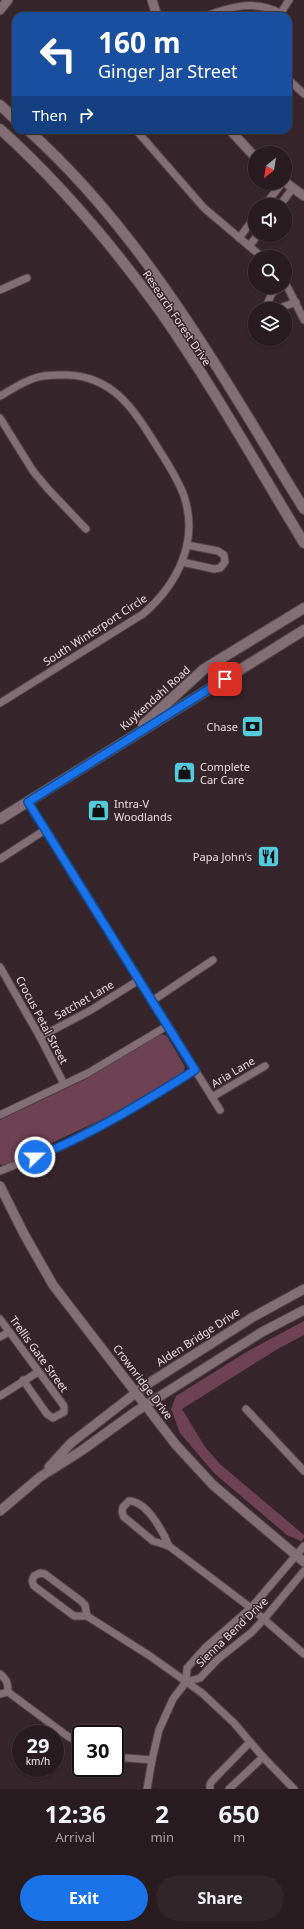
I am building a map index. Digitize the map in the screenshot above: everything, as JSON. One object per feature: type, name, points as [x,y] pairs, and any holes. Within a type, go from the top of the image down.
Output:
[{"type":"main road","points":[[0,105],[12,116]]},
{"type":"main road","name":"Research Forest Drive","points":[[0,129],[20,147],[101,235],[149,296],[195,365],[304,543]]},
{"type":"main road","name":"Research Forest Drive","points":[[32,134],[74,177],[115,223],[149,266],[191,326],[304,508]]},
{"type":"main road","name":"Kuykendahl Road","points":[[124,742],[204,669],[304,608]]},
{"type":"main road","name":"Kuykendahl Road","points":[[0,819],[304,630]]},
{"type":"street","points":[[0,10],[8,0]]},
{"type":"street","points":[[152,0],[156,12]]},
{"type":"street","points":[[280,12],[289,0]]},
{"type":"street","points":[[218,12],[241,4],[250,4],[270,6],[277,12]]},
{"type":"street","points":[[292,83],[304,94]]},
{"type":"street","points":[[139,134],[204,208],[254,250]]},
{"type":"street","points":[[234,134],[248,149]]},
{"type":"street","points":[[285,198],[293,188],[304,196]]},
{"type":"street","points":[[270,198],[277,190]]},
{"type":"street","points":[[239,238],[248,226]]},
{"type":"street","points":[[249,246],[252,242]]},
{"type":"street","points":[[0,290],[27,278]]},
{"type":"street","points":[[272,294],[268,302],[277,309],[296,302]]},
{"type":"street","points":[[291,294],[304,320]]},
{"type":"street","name":"South Winterport Circle","points":[[0,396],[26,382],[44,375],[53,374],[72,375],[91,379],[117,393],[139,419],[180,488],[188,519],[187,545],[182,562],[166,592],[143,614],[0,703]]},
{"type":"street","points":[[0,418],[34,471],[48,489],[86,529]]},
{"type":"street","points":[[182,562],[214,569],[220,568],[225,562],[224,555],[218,551],[187,545]]},
{"type":"street","points":[[28,802],[220,1110]]},
{"type":"street","points":[[0,859],[45,830]]},
{"type":"street","points":[[152,1001],[213,960]]},
{"type":"street","name":"Crocus Petal Street","points":[[0,967],[40,1037],[64,1084]]},
{"type":"street","name":"Satchet Lane","points":[[40,1037],[91,1010],[139,980]]},
{"type":"street","points":[[0,1115],[88,1073],[167,1026]]},
{"type":"street","name":"Aria Lane","points":[[212,1097],[265,1066]]},
{"type":"street","points":[[0,1171],[64,1145],[150,1098],[195,1070]]},
{"type":"street","name":"Crownridge Drive","points":[[0,1186],[24,1234],[53,1284],[176,1445],[200,1473],[304,1562]]},
{"type":"street","name":"Alden Bridge Drive","points":[[0,1511],[40,1477],[72,1443],[136,1393],[253,1316],[304,1289]]},
{"type":"street","name":"Alden Bridge Drive","points":[[40,1477],[146,1406],[262,1332],[304,1310]]},
{"type":"street","name":"Trellis Gate Street","points":[[0,1319],[64,1406],[64,1412],[53,1418],[47,1414],[23,1380]]},
{"type":"street","points":[[0,1337],[9,1332]]},
{"type":"street","points":[[0,1396],[23,1380],[38,1372]]},
{"type":"street","points":[[246,1409],[304,1471]]},
{"type":"street","points":[[169,1546],[157,1522],[147,1512],[134,1502],[124,1504],[122,1515],[129,1521],[153,1541],[169,1546],[251,1608],[304,1654]]},
{"type":"street","name":"Sienna Bend Drive","points":[[147,1789],[152,1760],[160,1730],[168,1708],[186,1682],[187,1668],[193,1660],[221,1633],[251,1608],[304,1546]]},
{"type":"street","name":"Sienna Bend Drive","points":[[186,1682],[200,1678],[218,1659],[264,1619],[304,1571]]},
{"type":"street","points":[[87,1616],[85,1606],[75,1596],[43,1573],[38,1573],[34,1576],[32,1581],[34,1586],[74,1616],[87,1616],[186,1682],[220,1709],[294,1789]]},
{"type":"street","points":[[0,1674],[7,1681],[8,1692],[72,1739]]},
{"type":"street","points":[[0,1694],[8,1692]]},
{"type":"street","points":[[210,1789],[210,1784],[213,1780],[250,1742]]},
{"type":"street","points":[[229,1789],[263,1757]]},
{"type":"street","points":[[124,1758],[152,1760]]},
{"type":"shaded area","points":[[161,1034],[167,1036],[185,1067],[183,1073],[109,1116],[3,1166],[0,1164],[0,1120],[84,1080]]},
{"type":"shaded area","points":[[304,1321],[304,1335],[276,1350],[182,1409],[205,1447],[220,1464],[304,1535],[304,1538],[301,1541],[287,1535],[214,1473],[180,1433],[171,1409],[176,1396],[248,1351]]},
{"type":"place","name":"Chase","points":[[253,727]]},
{"type":"place","name":"Complete Car Care","points":[[185,773]]},
{"type":"place","name":"Intra-V Woodlands","points":[[98,810]]},
{"type":"place","name":"Papa John's","points":[[268,857]]},
{"type":"route","points":[[35,1157],[64,1145],[150,1098],[195,1070],[28,802],[225,679]]}]
